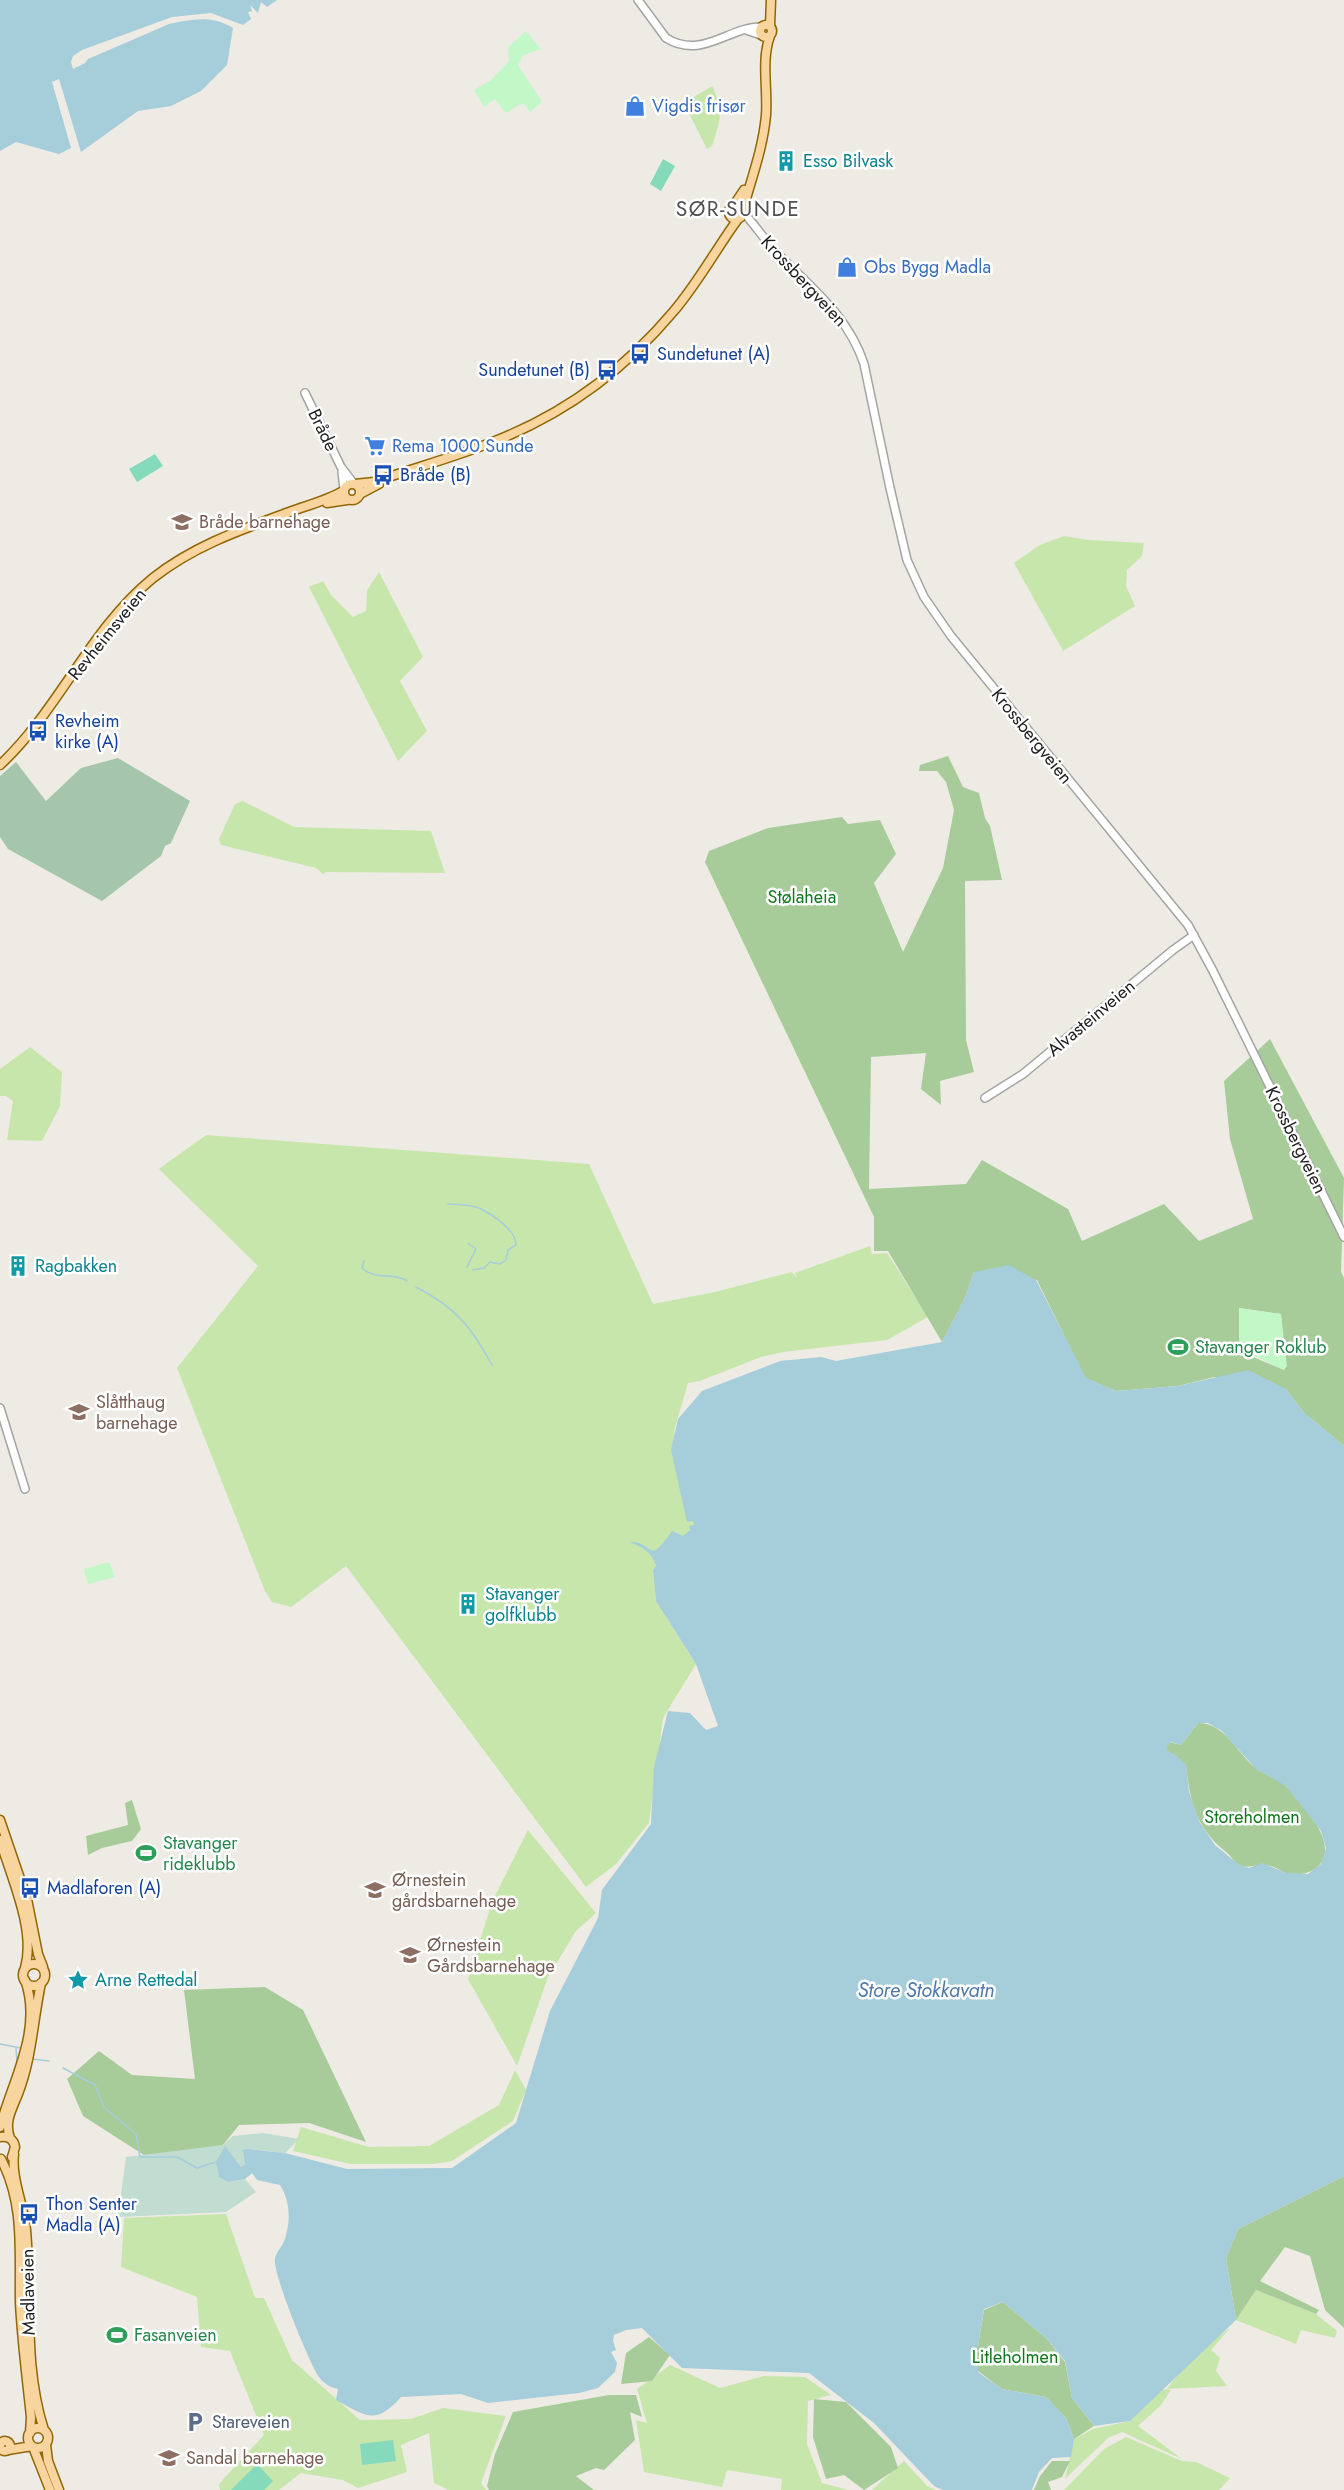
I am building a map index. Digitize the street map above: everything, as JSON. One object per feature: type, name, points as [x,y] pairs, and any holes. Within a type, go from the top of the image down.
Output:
[{"type":"main road","points":[[438,462],[374,482],[350,484],[345,493],[356,500],[360,494],[372,487],[438,462],[526,428],[569,403],[602,381],[636,352],[668,318],[694,285],[738,213],[741,196],[752,171],[761,129],[765,31],[769,0]]},
{"type":"main road","points":[[355,484],[359,487],[360,494]]},
{"type":"main road","name":"Revheimsveien","points":[[0,765],[34,728],[117,615],[151,580],[203,545],[345,493]]},
{"type":"main road","points":[[0,1820],[27,1899],[38,1954],[45,1976],[41,1983],[32,2026],[27,2067],[0,2127]]},
{"type":"main road","points":[[0,1840],[24,1923],[28,1953],[25,1980],[31,2006],[32,2026]]},
{"type":"main road","points":[[25,1968],[34,1964],[43,1967]]},
{"type":"main road","points":[[25,1980],[31,1985],[41,1983]]},
{"type":"main road","points":[[0,2137],[10,2138],[8,2123],[12,2100]]},
{"type":"main road","name":"Madlaveien","points":[[10,2138],[15,2147],[13,2166],[26,2231],[28,2320],[36,2410],[44,2430]]},
{"type":"main road","points":[[0,2159],[7,2159],[14,2154]]},
{"type":"main road","name":"Madlaveien","points":[[0,2159],[13,2189],[20,2228],[20,2304],[31,2417],[31,2441],[50,2490]]},
{"type":"main road","points":[[31,2441],[35,2429],[44,2430],[48,2436],[46,2445],[48,2461],[59,2490]]},
{"type":"main road","points":[[31,2441],[41,2448],[46,2445]]},
{"type":"main road","points":[[5,2449],[31,2441]]},
{"type":"street","points":[[638,0],[671,42],[705,45],[746,30],[765,31]]},
{"type":"street","name":"Krossbergveien","points":[[738,213],[838,314],[855,339],[864,364],[904,550],[917,583],[934,613],[1194,935],[1344,1237]]},
{"type":"street","name":"Bråde","points":[[305,393],[341,466],[355,484]]},
{"type":"street","name":"Bråde","points":[[341,466],[345,493]]},
{"type":"street","name":"Alvasteinveien","points":[[986,1098],[1023,1074],[1194,935]]},
{"type":"street","points":[[0,1408],[25,1490]]},
{"type":"green space","points":[[526,31],[541,49],[524,55],[518,65],[542,102],[530,112],[523,103],[506,113],[495,99],[484,107],[474,90],[491,80],[509,61],[508,47]]},
{"type":"green space","points":[[712,86],[719,102],[720,116],[712,146],[707,149],[684,103]]},
{"type":"green space","points":[[663,159],[675,166],[661,191],[650,184]]},
{"type":"green space","points":[[155,454],[163,466],[137,482],[129,469]]},
{"type":"green space","points":[[1064,536],[1089,540],[1144,543],[1142,556],[1127,570],[1126,586],[1135,606],[1063,651],[1014,563],[1040,545]]},
{"type":"green space","points":[[379,572],[423,657],[400,681],[427,731],[398,761],[309,587],[323,581],[331,595],[353,617],[366,611],[367,590]]},
{"type":"green space","name":"Stølaheia","points":[[948,756],[963,787],[979,793],[985,818],[990,826],[1002,880],[965,881],[966,1040],[974,1072],[940,1081],[941,1105],[921,1089],[926,1053],[871,1057],[869,1189],[966,1184],[982,1160],[1068,1209],[1082,1241],[1164,1204],[1199,1241],[1253,1219],[1230,1139],[1224,1081],[1270,1039],[1344,1178],[1341,1272],[1344,1278],[1344,1446],[1303,1412],[1286,1389],[1214,1377],[1178,1386],[1116,1391],[1085,1378],[1037,1280],[974,1272],[965,1298],[942,1342],[888,1251],[874,1251],[874,1217],[705,862],[709,851],[768,828],[842,817],[848,824],[880,820],[896,854],[874,883],[903,952],[943,868],[954,810],[946,782],[937,771],[919,771],[920,765]],"holes":[[[1239,1308],[1281,1314],[1284,1370],[1246,1354]]]},
{"type":"green space","points":[[118,758],[190,801],[171,843],[165,846],[161,856],[102,901],[8,849],[0,837],[0,776],[16,762],[46,801],[81,768]]},
{"type":"green space","points":[[243,801],[294,827],[431,831],[445,873],[326,872],[323,874],[316,868],[221,845],[219,839],[235,804]]},
{"type":"green space","points":[[30,1047],[62,1072],[60,1106],[42,1141],[7,1140],[13,1101],[6,1096],[0,1096],[0,1069]]},
{"type":"green space","name":"Stavanger golfklubb","points":[[206,1135],[589,1164],[653,1304],[715,1292],[792,1272],[797,1278],[795,1273],[870,1246],[872,1254],[887,1253],[928,1317],[887,1340],[783,1352],[761,1357],[700,1381],[688,1383],[674,1431],[687,1522],[693,1521],[694,1525],[684,1536],[658,1549],[654,1558],[656,1566],[653,1570],[656,1601],[696,1664],[663,1718],[649,1823],[616,1864],[586,1887],[346,1566],[291,1607],[272,1602],[265,1591],[177,1368],[258,1266],[159,1169]]},
{"type":"green space","points":[[1239,1308],[1281,1314],[1287,1366],[1284,1370],[1253,1355],[1241,1354]]},
{"type":"green space","points":[[109,1562],[115,1577],[88,1584],[84,1569]]},
{"type":"green space","name":"Storeholmen","points":[[1198,1723],[1208,1724],[1224,1734],[1250,1763],[1288,1788],[1311,1815],[1323,1838],[1325,1849],[1323,1859],[1316,1868],[1306,1873],[1294,1874],[1266,1865],[1247,1867],[1239,1865],[1216,1843],[1201,1824],[1196,1813],[1186,1765],[1166,1750],[1169,1742],[1181,1745]]},
{"type":"green space","points":[[132,1800],[141,1829],[132,1841],[102,1848],[88,1855],[86,1836],[128,1825],[125,1803]]},
{"type":"green space","points":[[528,1830],[596,1913],[576,1931],[548,1977],[517,2066],[468,1979],[492,1902]]},
{"type":"green space","points":[[265,1987],[303,2010],[366,2142],[309,2123],[239,2125],[223,2145],[147,2157],[83,2116],[67,2079],[99,2051],[132,2075],[195,2079],[184,1990]]},
{"type":"green space","points":[[515,2070],[526,2090],[513,2121],[452,2161],[433,2164],[351,2164],[293,2151],[301,2127],[369,2147],[429,2146],[499,2105]]},
{"type":"green space","points":[[263,2133],[299,2139],[285,2153],[249,2149],[245,2164],[241,2167],[225,2147],[229,2182],[245,2179],[256,2192],[226,2212],[118,2217],[126,2157],[223,2145],[233,2136]]},
{"type":"green space","points":[[1344,2176],[1344,2328],[1325,2310],[1310,2256],[1285,2247],[1260,2281],[1319,2310],[1316,2314],[1256,2290],[1236,2320],[1226,2258],[1238,2229]]},
{"type":"green space","points":[[226,2214],[255,2298],[264,2298],[292,2360],[360,2420],[411,2419],[443,2408],[506,2416],[481,2483],[486,2490],[449,2490],[434,2483],[429,2433],[401,2445],[407,2472],[358,2488],[343,2480],[301,2473],[279,2490],[220,2490],[219,2484],[264,2435],[230,2351],[201,2347],[197,2297],[121,2267],[124,2218]]},
{"type":"green space","points":[[1256,2290],[1316,2314],[1337,2331],[1335,2338],[1301,2330],[1296,2344],[1236,2320]]},
{"type":"green space","name":"Litleholmen","points":[[1003,2302],[1047,2339],[1065,2362],[1072,2398],[1094,2426],[1074,2439],[1066,2418],[1046,2397],[1002,2389],[978,2371],[978,2346],[984,2310]]},
{"type":"green space","points":[[1230,2328],[1211,2350],[1220,2358],[1216,2371],[1227,2386],[1167,2389],[1192,2356]]},
{"type":"green space","points":[[649,2337],[670,2355],[652,2381],[621,2384],[626,2353]]},
{"type":"green space","points":[[670,2365],[720,2388],[764,2376],[805,2377],[831,2395],[808,2401],[807,2444],[822,2483],[848,2490],[781,2490],[782,2479],[727,2470],[722,2487],[644,2472],[636,2420],[647,2423],[637,2389]]},
{"type":"green space","points":[[1162,2389],[1171,2390],[1161,2405],[1138,2426],[1182,2459],[1122,2432],[1108,2438],[1065,2479],[1074,2439],[1093,2429],[1130,2421]]},
{"type":"green space","points":[[609,2395],[636,2395],[642,2417],[630,2412],[635,2440],[604,2470],[596,2468],[576,2476],[594,2490],[489,2490],[487,2486],[495,2454],[513,2412]]},
{"type":"green space","points":[[814,2399],[846,2402],[891,2447],[898,2468],[864,2490],[844,2475],[826,2479],[813,2437]]},
{"type":"green space","points":[[1126,2437],[1182,2461],[1196,2462],[1230,2478],[1219,2490],[1064,2490],[1104,2449]]},
{"type":"green space","points":[[393,2440],[396,2461],[362,2465],[360,2444]]},
{"type":"green space","points":[[904,2461],[927,2486],[936,2490],[872,2490]]},
{"type":"green space","points":[[1052,2461],[1070,2461],[1062,2477],[1048,2482],[1051,2490],[1034,2490],[1040,2476]]},
{"type":"green space","points":[[257,2464],[273,2481],[264,2490],[231,2490]]},
{"type":"water","points":[[0,0],[277,0],[267,7],[261,2],[258,13],[250,5],[252,11],[248,12],[251,19],[243,25],[211,13],[172,17],[82,50],[73,56],[71,62],[73,69],[88,59],[169,24],[185,21],[202,19],[218,21],[233,28],[227,65],[201,91],[171,106],[138,111],[81,152],[59,79],[52,82],[71,148],[59,154],[16,142],[0,151]]},
{"type":"water","name":"Store Stokkavatn","points":[[1009,1265],[1036,1280],[1086,1378],[1116,1391],[1178,1386],[1248,1370],[1286,1389],[1303,1412],[1344,1446],[1344,2176],[1238,2229],[1226,2258],[1236,2320],[1130,2421],[1094,2426],[1072,2398],[1065,2361],[1047,2339],[1003,2302],[984,2309],[978,2346],[978,2372],[1002,2389],[1046,2397],[1066,2418],[1074,2439],[1071,2457],[1052,2458],[1039,2472],[1032,2490],[943,2490],[934,2486],[874,2423],[809,2373],[682,2368],[642,2328],[626,2330],[614,2335],[616,2350],[611,2352],[617,2363],[615,2372],[598,2388],[579,2393],[488,2403],[461,2394],[401,2397],[377,2415],[363,2414],[336,2400],[338,2389],[327,2385],[314,2369],[279,2281],[275,2259],[284,2242],[288,2225],[288,2204],[283,2191],[280,2185],[257,2180],[252,2173],[245,2179],[229,2182],[219,2177],[216,2162],[225,2146],[241,2167],[245,2164],[243,2150],[248,2149],[285,2153],[347,2169],[452,2168],[516,2123],[550,2011],[598,1918],[602,1890],[651,1824],[654,1767],[668,1711],[690,1713],[706,1730],[718,1726],[696,1664],[656,1601],[654,1561],[646,1551],[630,1542],[654,1550],[672,1531],[683,1536],[690,1530],[689,1526],[694,1525],[693,1521],[687,1522],[671,1450],[678,1419],[702,1391],[780,1361],[821,1357],[836,1361],[942,1342],[965,1298],[974,1272]],"holes":[[[1198,1723],[1208,1723],[1222,1731],[1256,1769],[1286,1786],[1321,1831],[1326,1848],[1321,1864],[1308,1874],[1286,1873],[1262,1863],[1249,1868],[1238,1864],[1215,1845],[1200,1823],[1189,1792],[1186,1765],[1166,1750],[1170,1742],[1181,1745]]]},
{"type":"waterway","points":[[448,1204],[469,1205],[481,1209],[503,1224],[515,1239],[516,1245],[508,1250],[506,1260],[500,1264],[490,1262],[484,1268],[473,1270]]},
{"type":"waterway","points":[[467,1267],[476,1249],[468,1243]]},
{"type":"waterway","points":[[364,1261],[362,1268],[374,1275],[401,1278],[407,1281]]},
{"type":"waterway","points":[[416,1287],[430,1294],[461,1319],[477,1339],[492,1365]]},
{"type":"waterway","points":[[0,2044],[21,2048]]},
{"type":"waterway","points":[[16,2048],[18,2062]]},
{"type":"waterway","points":[[32,2059],[49,2061]]},
{"type":"waterway","points":[[63,2068],[95,2085],[104,2107],[136,2134],[140,2157],[177,2157],[197,2168],[216,2162]]},
{"type":"place","name":"Vigdis frisør","points":[[635,106]]},
{"type":"place","name":"Esso Bilvask","points":[[786,161]]},
{"type":"place","name":"Obs Bygg Madla","points":[[847,267]]},
{"type":"place","name":"Sundetunet (A)","points":[[640,354]]},
{"type":"place","name":"Sundetunet (B)","points":[[607,370]]},
{"type":"place","name":"Rema 1000 Sunde","points":[[375,446]]},
{"type":"place","name":"Bråde (B)","points":[[383,475]]},
{"type":"place","name":"Bråde barnehage","points":[[182,522]]},
{"type":"place","name":"Revheim kirke (A)","points":[[38,731]]},
{"type":"place","name":"Ragbakken","points":[[18,1266]]},
{"type":"place","name":"Stavanger Roklub","points":[[1178,1347]]},
{"type":"place","name":"Slåtthaug barnehage","points":[[79,1412]]},
{"type":"place","name":"Stavanger golfklubb","points":[[468,1604]]},
{"type":"place","name":"Stavanger rideklubb","points":[[146,1853]]},
{"type":"place","name":"Madlaforen (A)","points":[[30,1888]]},
{"type":"place","name":"Ørnestein gårdsbarnehage","points":[[375,1890]]},
{"type":"place","name":"Ørnestein Gårdsbarnehage","points":[[410,1955]]},
{"type":"place","name":"Arne Rettedal","points":[[78,1980]]},
{"type":"place","name":"Thon Senter Madla (A)","points":[[29,2214]]},
{"type":"place","name":"Fasanveien","points":[[117,2335]]},
{"type":"place","name":"Stareveien","points":[[195,2422]]},
{"type":"place","name":"Sandal barnehage","points":[[169,2458]]},
{"type":"district","name":"SØR-SUNDE","points":[[738,209]]}]
